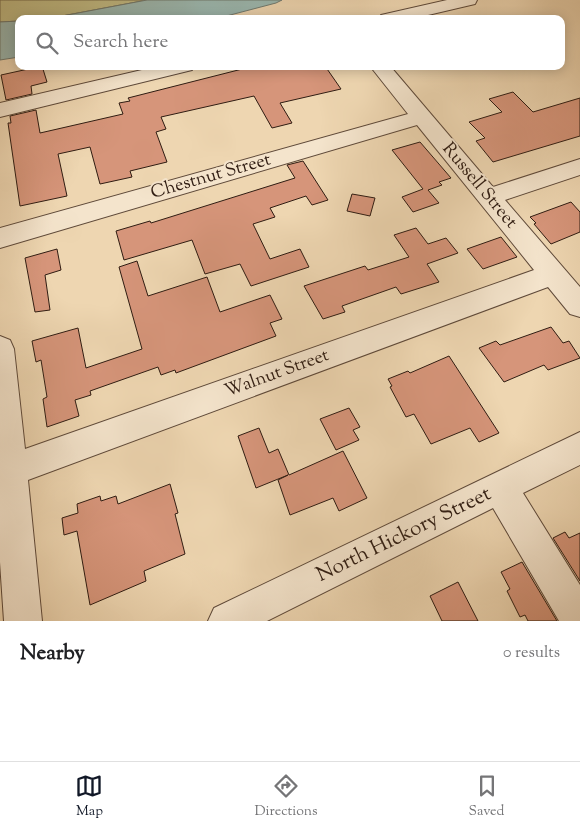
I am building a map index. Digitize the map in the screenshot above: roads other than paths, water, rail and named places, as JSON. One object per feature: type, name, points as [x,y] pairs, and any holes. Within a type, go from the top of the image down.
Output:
[{"type":"street","points":[[404,15],[469,0]]},
{"type":"street","points":[[0,110],[168,70]]},
{"type":"street","name":"Russell Street","points":[[381,70],[580,306]]},
{"type":"street","name":"Chestnut Street","points":[[0,238],[422,117]]},
{"type":"street","points":[[488,197],[580,167]]},
{"type":"street","name":"Walnut Street","points":[[5,472],[553,274]]},
{"type":"street","points":[[0,349],[5,472],[23,621]]},
{"type":"street","name":"North Hickory Street","points":[[227,621],[580,448]]},
{"type":"street","points":[[500,488],[580,620]]},
{"type":"water","points":[[147,0],[282,0],[230,15],[67,15]]},
{"type":"water","points":[[15,21],[15,58],[0,60],[0,22]]}]
